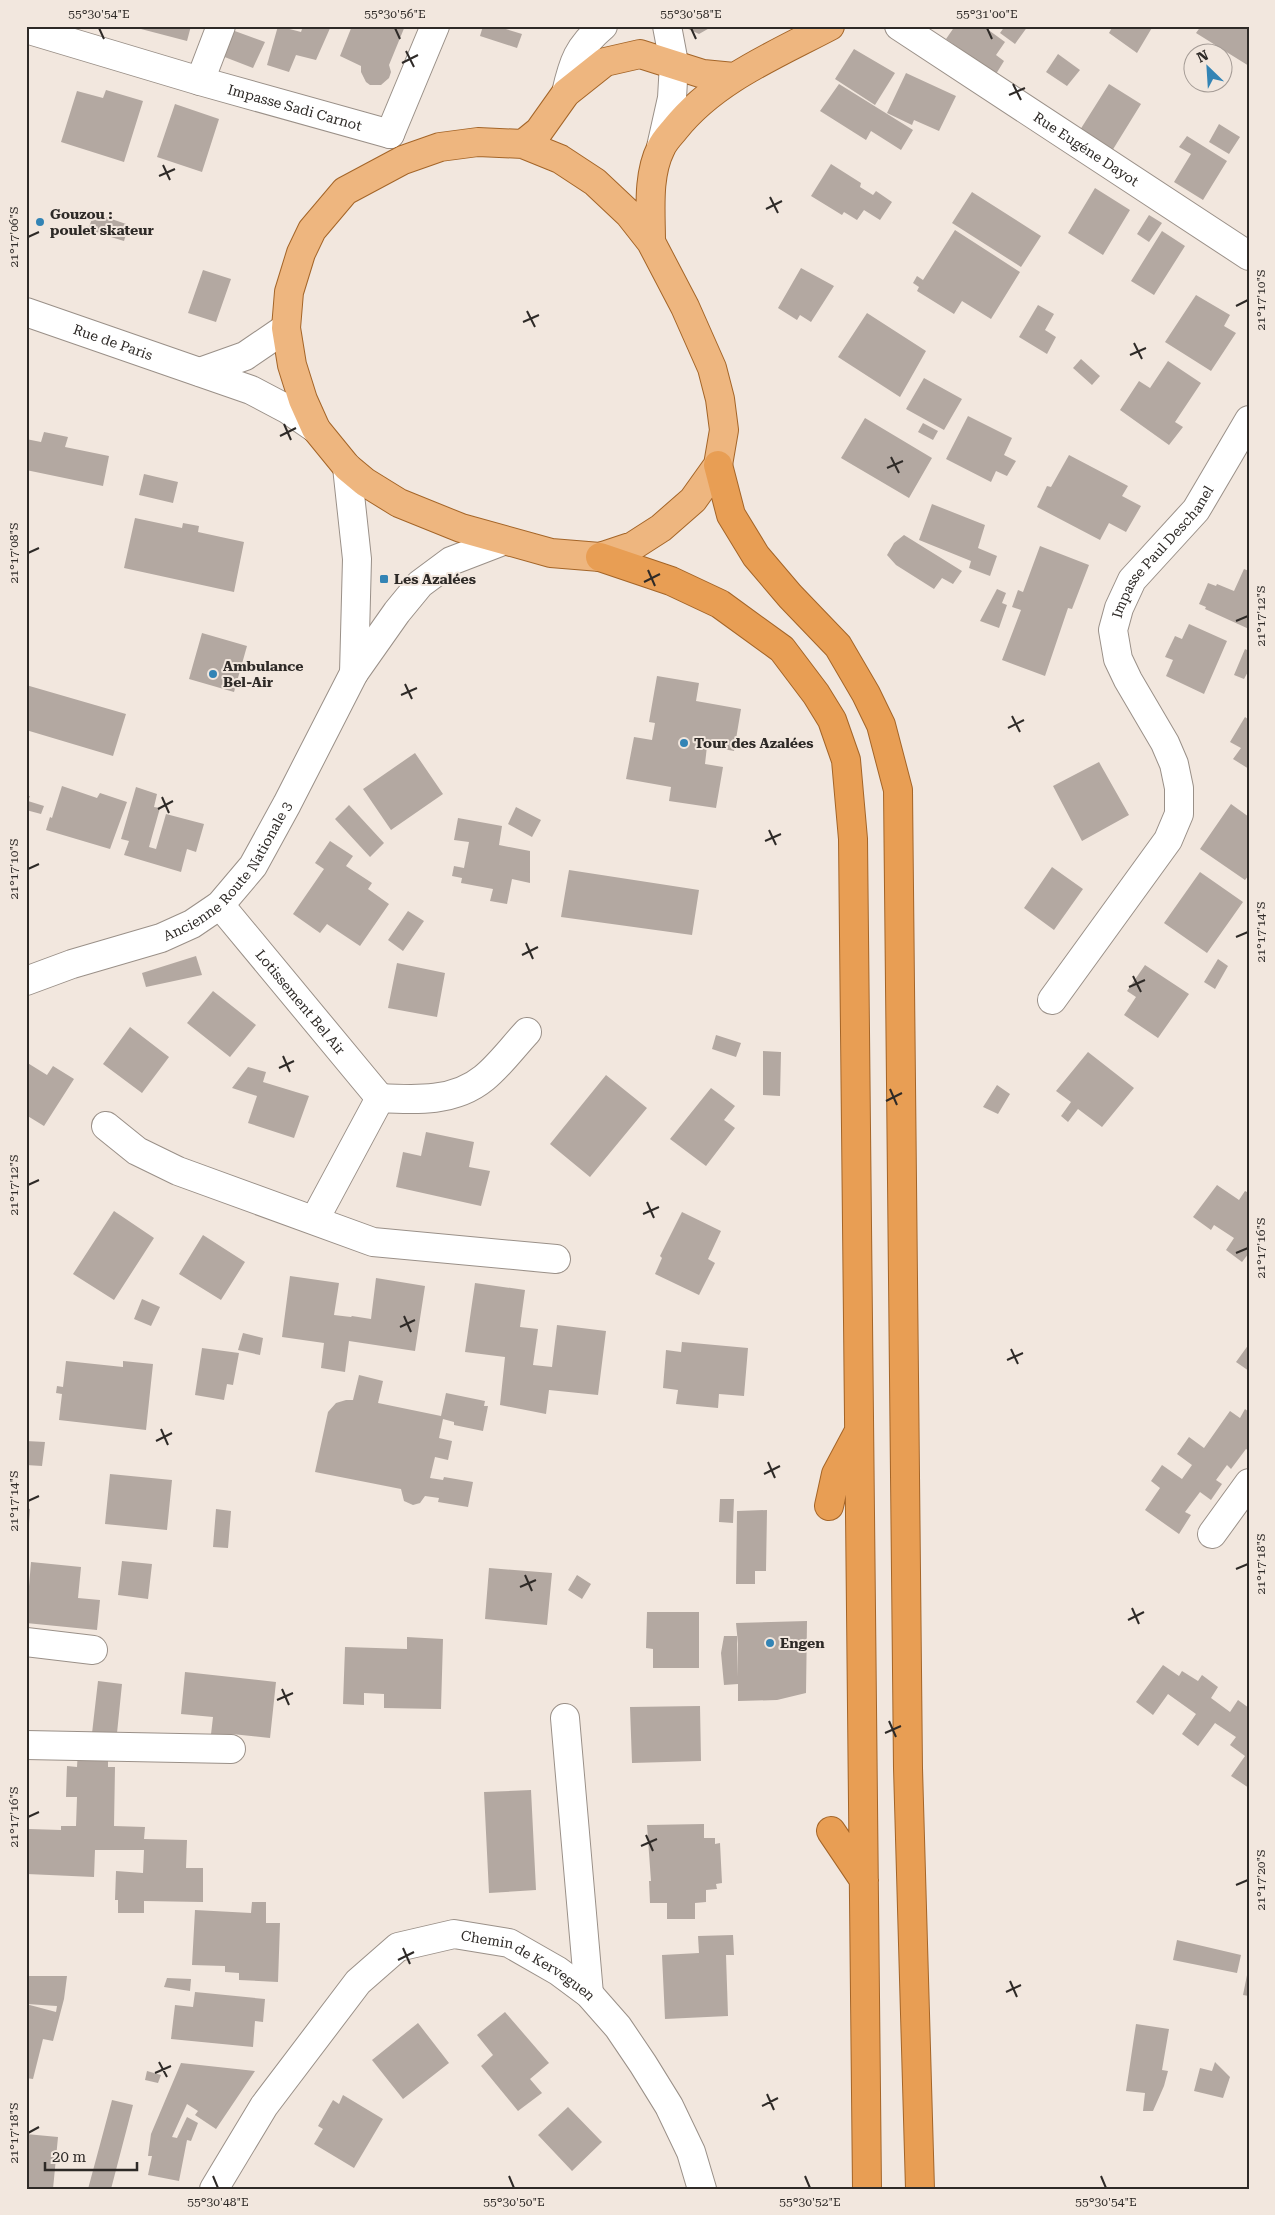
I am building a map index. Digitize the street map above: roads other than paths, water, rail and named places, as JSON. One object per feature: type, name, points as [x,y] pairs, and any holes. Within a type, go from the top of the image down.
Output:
[{"type":"highway","points":[[718,465],[731,515],[756,556],[790,596],[838,646],[866,694],[881,726],[898,790],[908,1768],[920,2189]]},
{"type":"highway","points":[[600,557],[671,581],[720,604],[782,649],[816,694],[832,720],[846,760],[853,839],[867,2189]]},
{"type":"highway","points":[[829,1506],[836,1474],[860,1430]]},
{"type":"highway","points":[[831,1830],[864,1880]]},
{"type":"main road","points":[[651,242],[652,177],[661,147],[685,116],[710,93],[734,77],[830,26]]},
{"type":"main road","points":[[523,144],[539,131],[566,93],[605,62],[640,54],[674,63],[703,74],[734,77]]},
{"type":"main road","points":[[478,142],[523,144],[560,159],[595,182],[630,214],[651,242],[685,306],[712,368],[720,399],[724,430],[718,465],[693,500],[661,528],[633,546],[600,557],[551,553],[460,528],[399,503],[365,482],[347,468],[316,429],[303,400],[292,365],[286,328],[289,292],[300,253],[312,230],[346,192],[403,160],[440,147],[478,142]]},
{"type":"street","points":[[200,81],[221,26]]},
{"type":"street","points":[[403,160],[390,134],[435,26]]},
{"type":"street","points":[[566,93],[573,63],[592,36],[603,26]]},
{"type":"street","points":[[661,147],[672,98],[674,63],[667,26]]},
{"type":"street","name":"Rue Eugéne Dayot","points":[[899,26],[1249,256]]},
{"type":"street","name":"Impasse Sadi Carnot","points":[[26,28],[200,81],[390,134]]},
{"type":"street","name":"Rue de Paris","points":[[26,312],[251,390],[287,409],[316,429]]},
{"type":"street","points":[[200,372],[245,356],[266,344],[286,328]]},
{"type":"street","name":"Impasse Paul Deschanel","points":[[1052,1000],[1168,840],[1179,814],[1179,788],[1174,764],[1165,743],[1128,680],[1118,658],[1113,630],[1119,608],[1132,580],[1196,510],[1249,420]]},
{"type":"street","name":"Ancienne Route Nationale 3","points":[[347,468],[358,559],[354,674]]},
{"type":"street","name":"Ancienne Route Nationale 3","points":[[26,981],[72,964],[161,938],[192,924],[220,906],[253,866],[288,804],[354,674],[396,612],[420,584],[451,561],[503,541]]},
{"type":"street","name":"Lotissement Bel Air","points":[[220,906],[380,1098]]},
{"type":"street","points":[[315,1219],[380,1098],[419,1100],[454,1095],[471,1087],[485,1077],[527,1032]]},
{"type":"street","points":[[106,1126],[137,1151],[178,1171],[315,1219],[373,1242],[556,1259]]},
{"type":"street","points":[[1212,1534],[1249,1483]]},
{"type":"street","points":[[26,1642],[93,1650]]},
{"type":"street","points":[[565,1718],[589,1994]]},
{"type":"street","points":[[26,1745],[231,1749]]},
{"type":"street","name":"Chemin de Kerveguen","points":[[214,2189],[264,2106],[358,1982],[398,1947],[454,1934],[509,1942],[558,1971],[589,1994],[618,2027],[644,2064],[691,2152],[702,2189]]},
{"type":"place","name":"Gouzou : poulet skateur","points":[[40,222]]},
{"type":"place","name":"Les Azalées","points":[[384,579]]},
{"type":"place","name":"Ambulance Bel-Air","points":[[213,674]]},
{"type":"place","name":"Tour des Azalées","points":[[684,743]]},
{"type":"place","name":"Engen","points":[[770,1643]]}]
